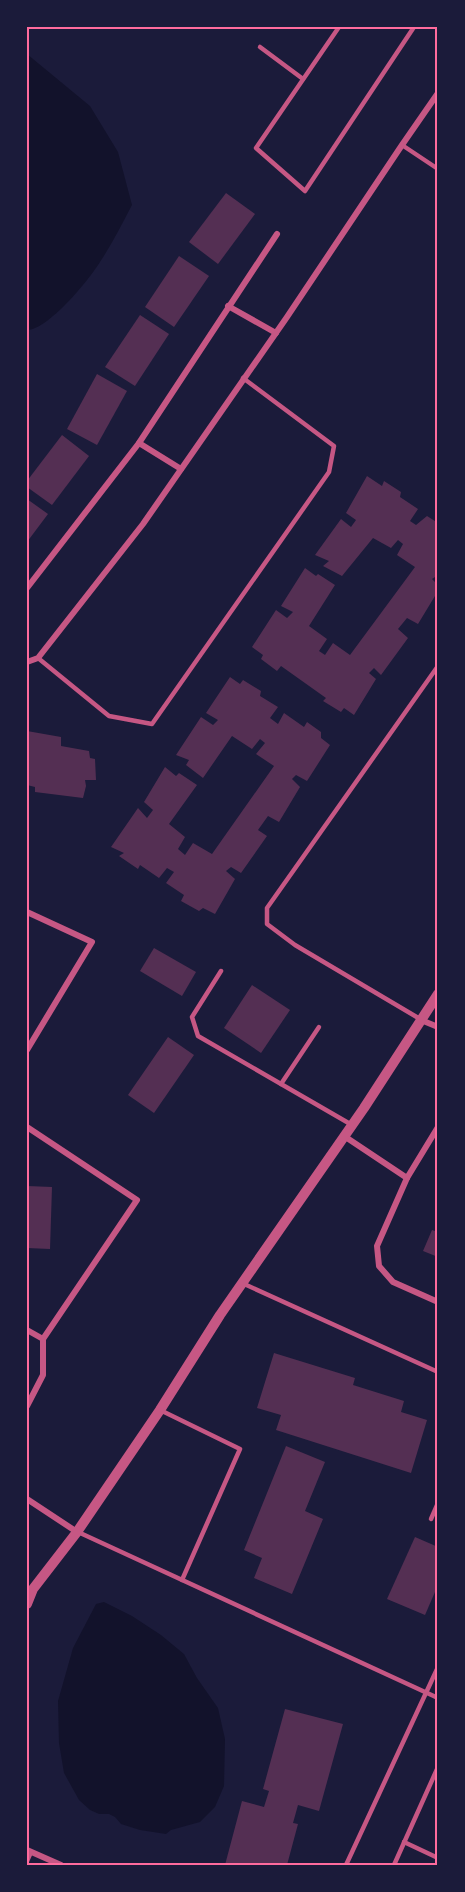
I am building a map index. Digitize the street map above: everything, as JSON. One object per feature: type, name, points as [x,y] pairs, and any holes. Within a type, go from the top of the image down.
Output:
[{"type":"street","points":[[27,662],[38,658],[142,524],[276,333],[438,93]]},
{"type":"street","points":[[27,588],[139,443],[277,234]]},
{"type":"street","points":[[228,306],[276,333]]},
{"type":"street","points":[[139,443],[181,469]]},
{"type":"street","points":[[27,912],[92,942],[27,1050]]},
{"type":"street","points":[[27,1604],[33,1589],[77,1532],[438,994]]},
{"type":"street","points":[[421,1020],[438,1027]]},
{"type":"street","points":[[438,1126],[407,1178],[377,1246],[379,1266],[393,1282],[438,1302]]},
{"type":"street","points":[[27,1127],[137,1200],[44,1340],[44,1375],[27,1406]]},
{"type":"street","points":[[344,1136],[407,1178]]},
{"type":"street","points":[[27,1329],[44,1340]]},
{"type":"street","points":[[27,1498],[77,1532]]},
{"type":"street","points":[[29,1851],[61,1865]]},
{"type":"lane","points":[[339,27],[256,148],[305,191],[414,27]]},
{"type":"lane","points":[[260,46],[303,79]]},
{"type":"lane","points":[[402,145],[438,169]]},
{"type":"lane","points":[[38,658],[109,716],[152,724],[329,472],[334,446],[243,378]]},
{"type":"lane","points":[[421,1020],[295,945],[267,924],[267,908],[438,666]]},
{"type":"lane","points":[[222,971],[192,1017],[198,1036],[352,1125]]},
{"type":"lane","points":[[281,1084],[319,1027]]},
{"type":"lane","points":[[242,1283],[438,1372]]},
{"type":"lane","points":[[160,1410],[240,1449],[182,1580]]},
{"type":"lane","points":[[431,1519],[438,1503]]},
{"type":"lane","points":[[77,1532],[438,1698]]},
{"type":"lane","points":[[346,1865],[438,1667]]},
{"type":"lane","points":[[394,1865],[438,1767]]},
{"type":"lane","points":[[404,1842],[438,1858]]},
{"type":"lane","points":[[27,1861],[29,1851]]},
{"type":"shaded area","points":[[27,54],[90,106],[118,152],[132,205],[95,270],[78,291],[46,322],[27,330]]},
{"type":"shaded area","points":[[104,1602],[132,1616],[184,1654],[218,1708],[225,1739],[224,1786],[215,1807],[200,1822],[171,1830],[166,1834],[121,1824],[109,1814],[99,1814],[90,1810],[79,1800],[64,1773],[59,1743],[58,1701],[73,1648],[96,1604]]},
{"type":"building","points":[[226,193],[255,214],[218,264],[189,242]]},
{"type":"building","points":[[179,256],[209,276],[174,327],[145,307]]},
{"type":"building","points":[[140,315],[169,334],[135,386],[105,367]]},
{"type":"building","points":[[97,374],[127,391],[97,445],[67,429]]},
{"type":"building","points":[[62,435],[89,456],[52,505],[27,487],[27,481]]},
{"type":"building","points":[[367,476],[382,486],[384,481],[401,492],[400,497],[418,509],[410,521],[416,525],[427,516],[438,523],[438,575],[432,579],[438,585],[438,591],[418,624],[407,618],[398,629],[408,638],[381,675],[374,668],[369,673],[376,679],[354,715],[344,708],[341,712],[323,701],[326,698],[281,666],[277,671],[261,659],[263,655],[252,647],[276,610],[287,618],[293,612],[281,606],[305,568],[335,585],[309,626],[327,639],[319,651],[325,655],[333,643],[350,655],[415,567],[397,555],[403,544],[398,540],[391,548],[373,538],[342,576],[323,566],[329,561],[315,555],[341,519],[351,527],[356,520],[346,513]]},
{"type":"building","points":[[27,499],[48,514],[27,542]]},
{"type":"building","points":[[230,677],[240,684],[243,680],[261,691],[260,696],[278,707],[270,718],[278,724],[284,713],[304,727],[307,722],[321,732],[321,738],[330,745],[307,781],[296,775],[292,779],[300,787],[279,822],[268,816],[258,830],[267,836],[241,873],[231,867],[226,871],[235,879],[215,914],[203,908],[199,911],[181,901],[184,895],[166,883],[174,872],[167,868],[159,878],[140,865],[138,869],[119,856],[124,853],[111,847],[138,808],[147,818],[153,810],[144,802],[165,767],[176,776],[179,773],[197,785],[169,824],[185,837],[178,849],[185,855],[193,843],[212,854],[274,766],[256,754],[265,743],[260,739],[252,749],[232,736],[203,778],[186,765],[189,760],[176,755],[201,717],[213,725],[218,720],[206,713]]},
{"type":"building","points":[[27,731],[61,737],[61,746],[89,751],[90,758],[95,759],[96,780],[85,780],[83,798],[35,792],[35,787],[27,785]]},
{"type":"building","points":[[154,948],[196,972],[182,996],[140,971]]},
{"type":"building","points":[[252,985],[290,1010],[261,1053],[224,1028]]},
{"type":"building","points":[[168,1037],[194,1055],[154,1113],[128,1095]]},
{"type":"building","points":[[27,1186],[52,1187],[50,1249],[27,1248]]},
{"type":"building","points":[[438,1223],[438,1257],[423,1251],[432,1230],[435,1231]]},
{"type":"building","points":[[274,1353],[355,1378],[353,1385],[404,1401],[401,1412],[427,1420],[411,1473],[276,1430],[281,1415],[257,1408]]},
{"type":"building","points":[[286,1446],[325,1462],[305,1511],[323,1519],[292,1594],[254,1578],[262,1558],[244,1550]]},
{"type":"building","points":[[415,1537],[438,1547],[438,1585],[425,1615],[387,1599]]},
{"type":"building","points":[[285,1709],[343,1724],[319,1811],[298,1805],[293,1823],[298,1824],[287,1865],[225,1865],[242,1801],[264,1807],[269,1791],[263,1789]]}]
